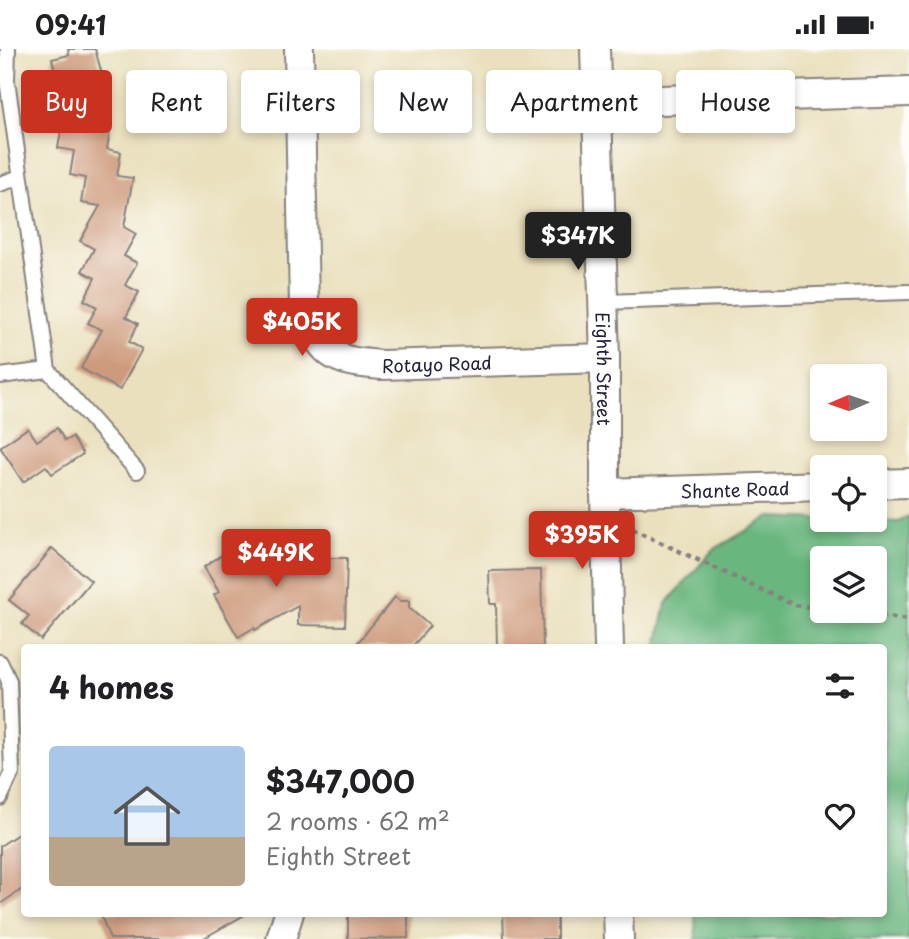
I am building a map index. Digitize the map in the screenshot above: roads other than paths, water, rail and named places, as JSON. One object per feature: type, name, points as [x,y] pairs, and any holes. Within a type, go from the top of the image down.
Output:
[{"type":"street","name":"Rotayo Road","points":[[299,49],[304,308],[316,337],[332,354],[349,362],[382,365],[605,358]]},
{"type":"street","name":"Eighth Street","points":[[595,49],[596,70]]},
{"type":"street","points":[[662,100],[909,92]]},
{"type":"street","name":"Eighth Street","points":[[598,133],[605,358],[609,644]]},
{"type":"street","points":[[887,484],[909,483]]},
{"type":"street","name":"Shante Road","points":[[605,505],[810,487]]},
{"type":"street","points":[[281,939],[288,917]]},
{"type":"street","points":[[618,917],[618,939]]},
{"type":"lane","points":[[8,49],[7,80],[48,370],[137,471]]},
{"type":"lane","points":[[0,184],[20,177]]},
{"type":"lane","points":[[603,302],[909,292]]},
{"type":"lane","points":[[0,376],[48,370]]},
{"type":"lane","points":[[0,662],[9,681],[12,772],[0,798]]}]
